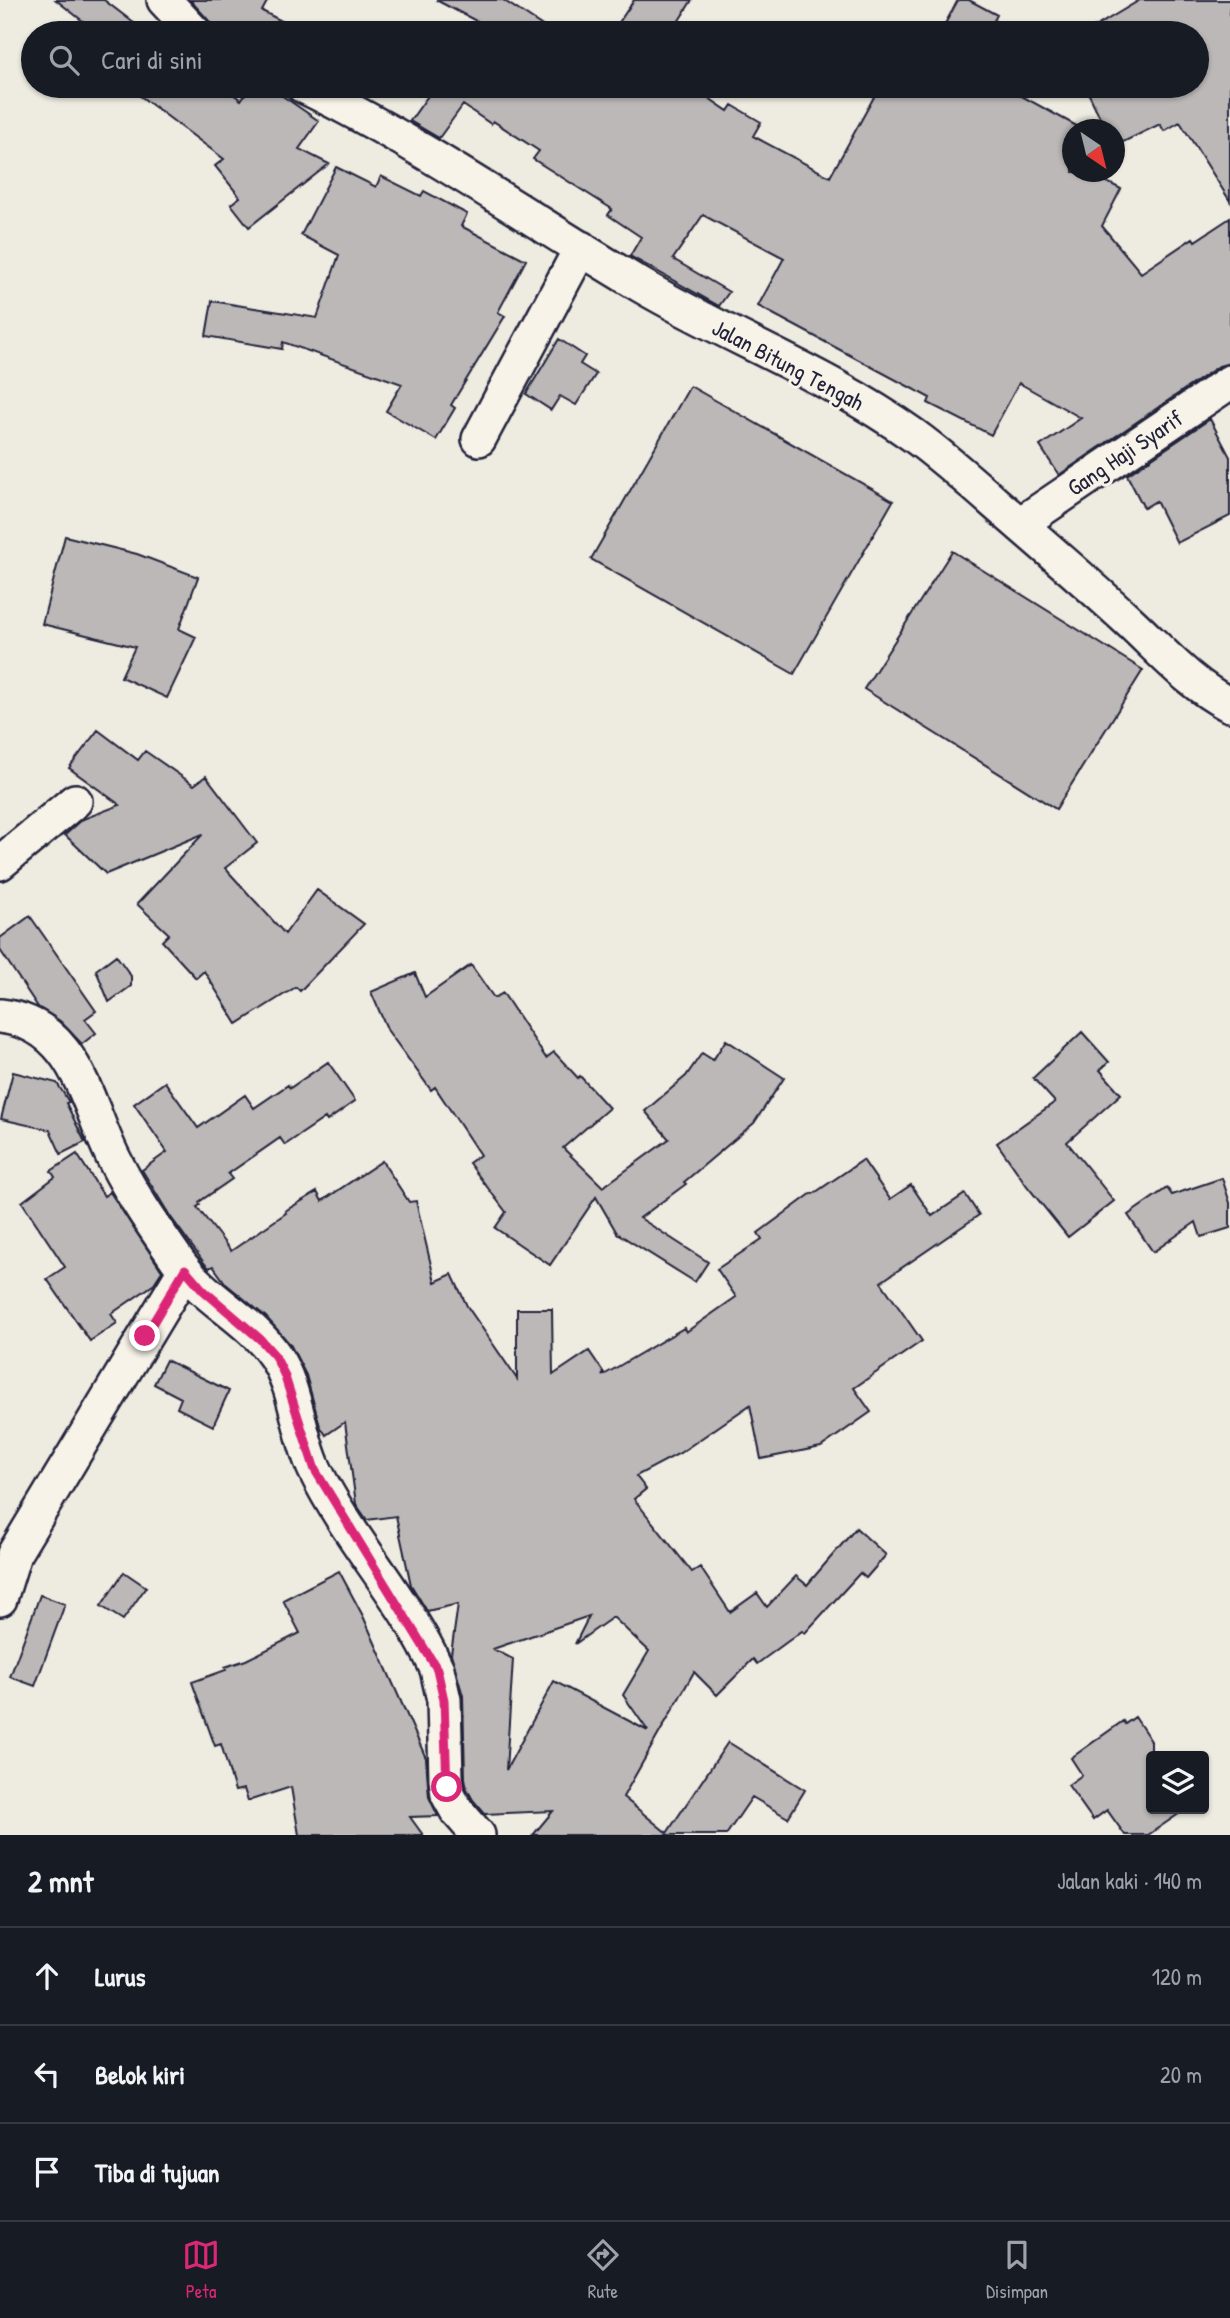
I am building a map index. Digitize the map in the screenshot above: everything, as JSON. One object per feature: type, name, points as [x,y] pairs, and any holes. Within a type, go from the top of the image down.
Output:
[{"type":"street","points":[[164,0],[184,21]]},
{"type":"street","name":"Jalan Bitung Tengah","points":[[327,98],[373,121],[460,172],[703,320],[813,374],[871,408],[934,451],[1020,524],[1184,674],[1212,696],[1230,705]]},
{"type":"street","points":[[479,439],[581,248]]},
{"type":"street","name":"Gang Haji Syarif","points":[[1020,524],[1230,382]]},
{"type":"street","points":[[0,863],[75,801]]},
{"type":"street","points":[[0,1016],[26,1023],[53,1041],[69,1057],[88,1093],[105,1143],[125,1181],[185,1269],[203,1290],[260,1339],[275,1356],[284,1374],[315,1470],[432,1658],[443,1687],[446,1779],[449,1795],[457,1811],[478,1835]]},
{"type":"street","points":[[0,1599],[14,1554],[185,1269]]},
{"type":"building","points":[[56,0],[104,0],[131,21],[83,21]]},
{"type":"building","points":[[190,0],[268,0],[262,11],[282,21],[209,21]]},
{"type":"building","points":[[436,0],[503,0],[535,21],[476,21]]},
{"type":"building","points":[[634,0],[692,0],[679,21],[620,21]]},
{"type":"building","points":[[958,0],[969,0],[997,15],[994,21],[947,21]]},
{"type":"building","points":[[1140,0],[1230,0],[1230,201],[1180,122],[1164,131],[1160,124],[1125,141],[1125,119],[1101,119],[1091,98],[1209,98],[1209,21],[1105,21]]},
{"type":"building","points":[[143,98],[285,98],[319,121],[299,149],[329,164],[249,227],[231,204],[240,197],[215,166],[224,159]]},
{"type":"building","points":[[426,98],[709,98],[728,111],[732,105],[761,122],[753,136],[830,177],[873,98],[1025,98],[1064,119],[1062,182],[1107,182],[1121,189],[1102,226],[1141,273],[1193,238],[1195,241],[1230,218],[1230,363],[1219,366],[1059,475],[1040,446],[1081,418],[1019,383],[991,435],[928,403],[930,398],[758,306],[784,258],[703,215],[673,259],[729,292],[719,306],[630,256],[641,237],[608,215],[612,209],[533,159],[539,151],[493,121],[491,124],[463,105],[439,138],[410,121]]},
{"type":"building","points":[[336,167],[376,187],[381,176],[421,196],[424,191],[467,214],[461,226],[526,260],[498,312],[505,316],[451,405],[455,408],[436,440],[386,411],[402,384],[283,342],[282,349],[206,336],[212,301],[317,318],[339,255],[301,235]]},
{"type":"building","points":[[559,339],[585,356],[580,364],[596,374],[576,405],[560,396],[551,410],[526,394]]},
{"type":"building","points":[[690,386],[893,501],[794,674],[591,559]]},
{"type":"building","points":[[1210,419],[1230,457],[1230,516],[1177,543],[1156,501],[1144,508],[1127,475]]},
{"type":"building","points":[[65,536],[137,554],[198,577],[179,629],[196,637],[167,698],[121,677],[135,647],[42,624]]},
{"type":"building","points":[[952,551],[1143,670],[1056,809],[864,689]]},
{"type":"building","points":[[98,730],[138,760],[145,751],[194,785],[206,776],[257,843],[225,868],[285,934],[317,890],[364,924],[300,991],[296,987],[237,1024],[204,971],[196,978],[162,941],[169,934],[137,904],[203,834],[106,874],[65,835],[83,819],[120,805],[69,768]]},
{"type":"building","points":[[30,916],[96,1011],[85,1019],[96,1033],[82,1044],[60,1021],[38,1007],[0,950],[0,938]]},
{"type":"building","points":[[116,955],[131,976],[131,986],[109,1002],[96,970]]},
{"type":"building","points":[[471,965],[494,998],[503,993],[546,1058],[554,1052],[609,1108],[563,1148],[603,1187],[669,1139],[645,1111],[686,1076],[702,1053],[713,1060],[726,1040],[784,1078],[754,1123],[684,1182],[686,1184],[640,1218],[708,1262],[695,1282],[617,1233],[596,1197],[550,1265],[495,1228],[506,1212],[469,1163],[480,1155],[435,1087],[431,1090],[388,1031],[371,992],[415,973],[425,997]]},
{"type":"building","points":[[1082,1032],[1109,1062],[1100,1070],[1121,1094],[1067,1142],[1114,1201],[1068,1237],[997,1143],[1055,1102],[1033,1078]]},
{"type":"building","points":[[328,1062],[355,1101],[285,1145],[280,1138],[228,1174],[232,1179],[199,1202],[197,1207],[231,1251],[286,1213],[285,1211],[317,1192],[322,1201],[382,1161],[409,1202],[416,1201],[435,1282],[452,1274],[467,1306],[517,1379],[517,1309],[552,1309],[553,1375],[589,1351],[604,1373],[602,1376],[684,1328],[686,1332],[736,1297],[717,1269],[762,1239],[758,1233],[863,1160],[890,1199],[911,1185],[932,1216],[965,1194],[979,1215],[881,1282],[922,1341],[854,1388],[871,1412],[821,1447],[761,1459],[750,1405],[680,1453],[636,1476],[646,1489],[634,1499],[692,1572],[700,1567],[730,1612],[757,1593],[767,1607],[796,1576],[807,1585],[856,1528],[886,1555],[866,1578],[860,1573],[805,1633],[802,1631],[757,1664],[753,1659],[717,1695],[694,1672],[623,1797],[667,1833],[728,1742],[805,1790],[788,1818],[752,1797],[726,1835],[533,1835],[553,1811],[485,1814],[473,1800],[465,1778],[463,1696],[451,1654],[458,1604],[427,1611],[411,1585],[396,1516],[367,1520],[356,1504],[345,1422],[326,1435],[320,1426],[306,1375],[290,1344],[266,1317],[226,1284],[213,1266],[209,1268],[205,1264],[170,1216],[142,1170],[167,1152],[134,1104],[165,1082],[198,1128],[245,1095],[254,1108],[288,1085],[290,1088]],"holes":[[[589,1616],[575,1644],[613,1617],[649,1651],[623,1695],[648,1731],[554,1681],[506,1770],[513,1659],[493,1649]]]},
{"type":"building","points":[[13,1072],[57,1083],[69,1102],[66,1103],[85,1142],[61,1154],[50,1130],[1,1119]]},
{"type":"building","points":[[77,1154],[104,1196],[110,1192],[162,1271],[153,1285],[111,1314],[117,1323],[90,1341],[47,1279],[65,1267],[22,1202],[55,1177],[51,1171]]},
{"type":"building","points":[[1222,1178],[1230,1203],[1230,1228],[1201,1237],[1196,1222],[1153,1252],[1128,1215],[1167,1188],[1172,1195]]},
{"type":"building","points":[[166,1360],[229,1391],[213,1426],[177,1408],[181,1398],[154,1384]]},
{"type":"building","points":[[339,1571],[363,1616],[426,1758],[429,1797],[438,1816],[410,1817],[423,1835],[299,1835],[291,1787],[248,1801],[244,1789],[235,1791],[221,1744],[215,1746],[192,1682],[226,1670],[225,1667],[246,1660],[300,1633],[283,1600]]},
{"type":"building","points":[[124,1572],[146,1587],[123,1620],[101,1606]]},
{"type":"building","points":[[40,1595],[65,1604],[35,1686],[10,1677]]},
{"type":"building","points":[[1135,1717],[1151,1741],[1151,1751],[1146,1751],[1146,1814],[1179,1814],[1148,1835],[1125,1835],[1107,1810],[1093,1820],[1068,1785],[1082,1775],[1071,1758],[1123,1721],[1125,1724]]},
{"type":"route","points":[[145,1336],[185,1269],[203,1290],[260,1339],[275,1356],[284,1374],[315,1470],[437,1669],[443,1687],[447,1787]]}]
